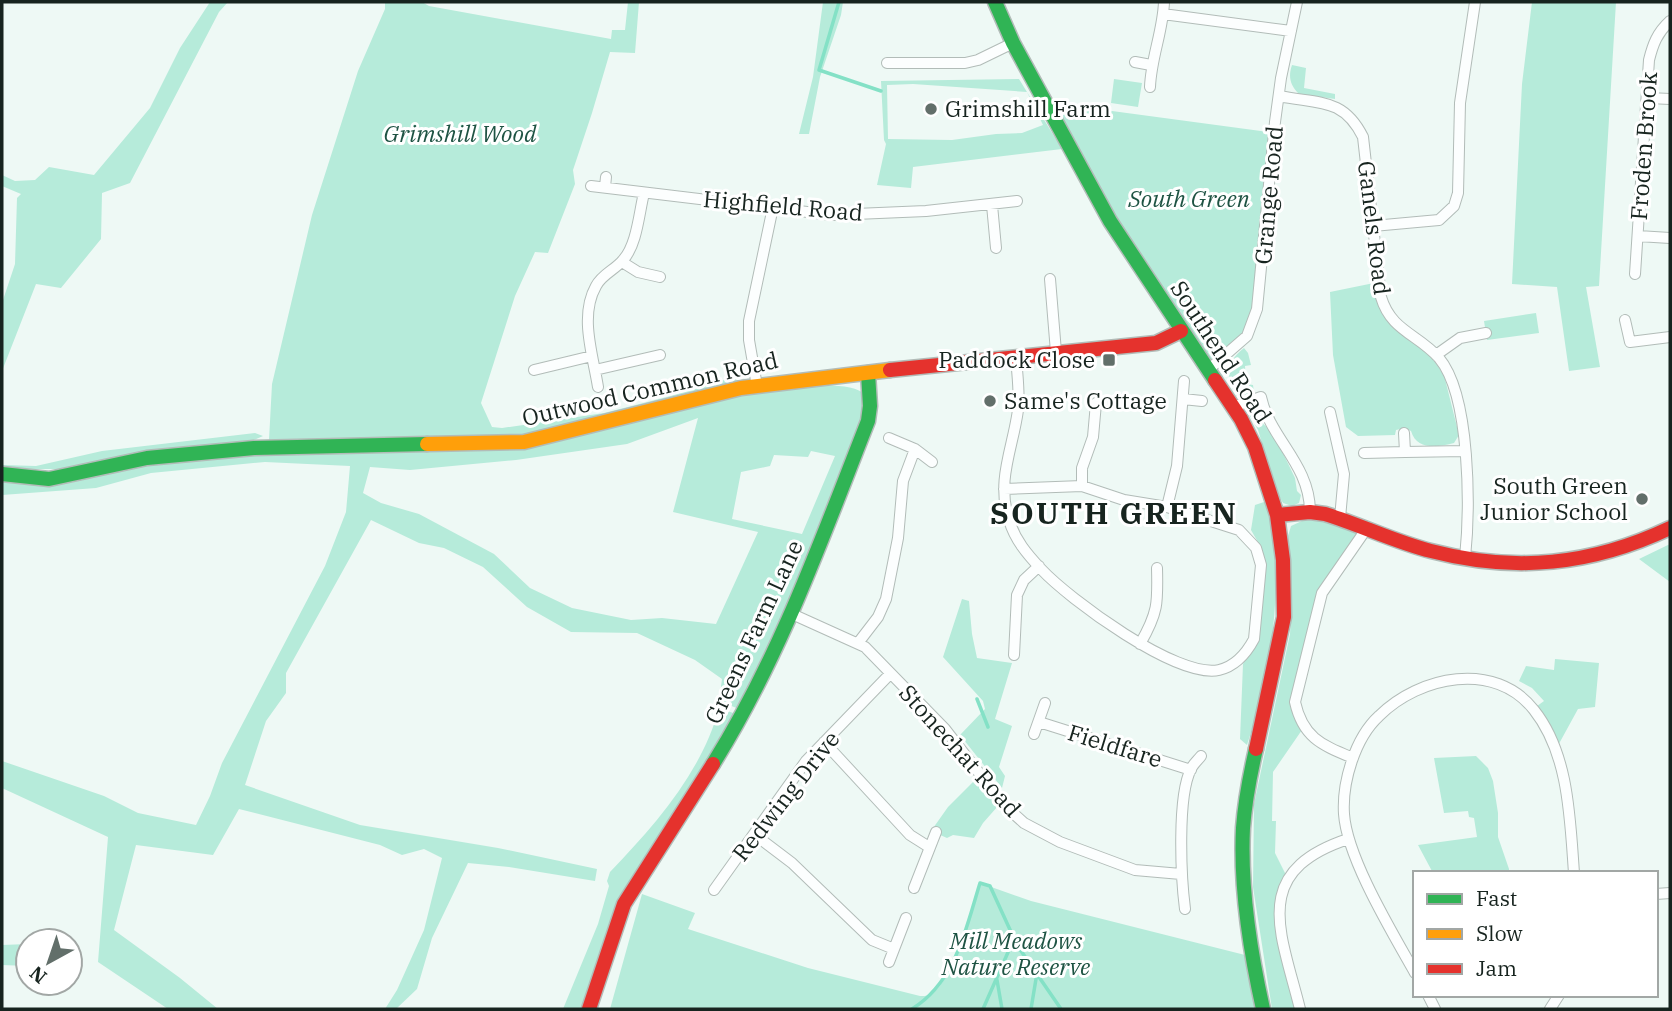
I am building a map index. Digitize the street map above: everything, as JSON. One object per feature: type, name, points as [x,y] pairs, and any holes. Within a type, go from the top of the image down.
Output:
[{"type":"street","name":"Southend Road","points":[[995,2],[1013,43],[1110,221],[1233,407],[1255,447],[1277,514],[1283,560],[1284,617],[1247,790],[1243,830],[1243,874],[1254,967],[1263,1009]]},
{"type":"street","points":[[1150,87],[1151,65],[1164,2]]},
{"type":"street","name":"Grange Road","points":[[1208,370],[1247,336],[1257,309],[1279,96],[1297,2]]},
{"type":"street","points":[[1373,226],[1439,220],[1454,206],[1458,192],[1460,103],[1475,2]]},
{"type":"street","points":[[1163,15],[1291,32]]},
{"type":"street","name":"Froden Brook","points":[[1635,274],[1649,60],[1654,41],[1670,21]]},
{"type":"street","points":[[887,63],[965,63],[978,60],[1013,43]]},
{"type":"street","points":[[1135,62],[1151,65]]},
{"type":"street","name":"Ganels Road","points":[[1279,96],[1336,106],[1356,123],[1363,136],[1381,297],[1385,310],[1398,326],[1442,362],[1453,388],[1461,421],[1465,451],[1468,533],[1465,558]]},
{"type":"street","points":[[1648,98],[1670,99]]},
{"type":"street","name":"Highfield Road","points":[[591,186],[605,182],[644,193],[832,215],[992,205],[1017,201]]},
{"type":"street","points":[[598,387],[588,334],[591,300],[596,285],[608,271],[622,262],[629,252],[644,193]]},
{"type":"street","points":[[992,205],[996,248]]},
{"type":"street","points":[[757,386],[749,340],[749,320],[773,207]]},
{"type":"street","name":"Froden Brook","points":[[1638,236],[1670,238]]},
{"type":"street","points":[[622,262],[638,272],[660,277]]},
{"type":"street","points":[[1050,279],[1056,352]]},
{"type":"street","points":[[1625,320],[1630,342],[1670,337]]},
{"type":"street","name":"Outwood Common Road","points":[[2,474],[49,480],[147,458],[254,448],[524,442],[757,386],[915,366],[1156,343],[1181,331]]},
{"type":"street","points":[[1436,355],[1461,338],[1486,333]]},
{"type":"street","points":[[595,370],[660,355]]},
{"type":"street","points":[[534,370],[592,356]]},
{"type":"street","points":[[1004,489],[1082,486],[1124,500],[1167,507],[1239,530],[1256,548],[1261,565],[1254,639],[1241,659],[1216,671],[1191,666],[1140,644],[1087,607],[1038,566],[1015,537],[1008,518],[1004,489],[1006,461],[1018,408],[1016,356]]},
{"type":"street","name":"Greens Farm Lane","points":[[589,1009],[624,904],[734,730],[792,614],[868,421],[868,373]]},
{"type":"street","points":[[1167,507],[1177,466],[1184,381]]},
{"type":"street","points":[[1233,407],[1261,397],[1264,413],[1301,471],[1310,512]]},
{"type":"street","points":[[1183,399],[1202,401]]},
{"type":"street","points":[[1082,486],[1082,468],[1093,437],[1096,403]]},
{"type":"street","points":[[1330,412],[1343,474],[1339,518]]},
{"type":"street","points":[[1404,433],[1405,452]]},
{"type":"street","points":[[889,438],[915,449],[932,462]]},
{"type":"street","points":[[858,643],[878,617],[886,599],[898,538],[904,481],[915,449]]},
{"type":"street","points":[[1364,453],[1465,451]]},
{"type":"street","points":[[1277,514],[1310,512],[1339,518],[1430,550],[1508,564],[1570,561],[1592,557],[1634,545],[1670,528]]},
{"type":"street","points":[[1353,758],[1320,743],[1307,733],[1295,702],[1322,593],[1367,528]]},
{"type":"street","points":[[1014,655],[1017,596],[1024,580],[1038,566]]},
{"type":"street","points":[[1140,644],[1158,604],[1157,568]]},
{"type":"street","name":"Stonechat Road","points":[[792,614],[858,643],[945,729],[1004,805],[1024,823],[1060,842],[1135,870],[1181,874]]},
{"type":"street","name":"Redwing Drive","points":[[714,891],[806,761],[890,674]]},
{"type":"street","points":[[1413,969],[1381,910],[1348,839],[1344,812],[1353,758],[1365,733],[1378,716],[1398,700],[1438,682],[1473,678],[1495,682],[1511,690],[1533,709],[1547,731],[1555,751],[1567,798],[1574,871]]},
{"type":"street","points":[[1034,734],[1045,703]]},
{"type":"street","name":"Fieldfare","points":[[1039,722],[1191,769]]},
{"type":"street","points":[[824,742],[910,835],[929,847]]},
{"type":"street","points":[[1185,909],[1181,874],[1184,805],[1191,769],[1201,756]]},
{"type":"street","points":[[914,888],[936,832]]},
{"type":"street","points":[[755,835],[792,863],[872,940],[894,949]]},
{"type":"street","points":[[1300,1009],[1279,915],[1280,897],[1287,877],[1296,867],[1334,844],[1348,839]]},
{"type":"street","points":[[889,962],[906,918]]},
{"type":"green space","points":[[210,2],[228,2],[219,12],[130,183],[102,193],[101,239],[61,288],[36,284],[2,371],[2,303],[15,264],[17,198],[21,194],[2,186],[2,175],[15,181],[35,180],[49,167],[94,175],[150,108],[180,48]]},
{"type":"green space","name":"Grimshill Wood","points":[[385,2],[422,2],[429,6],[611,39],[612,30],[625,30],[628,2],[639,2],[635,53],[610,52],[573,170],[575,184],[548,253],[535,252],[515,296],[481,403],[492,427],[502,428],[604,413],[731,378],[757,386],[752,392],[812,386],[857,390],[865,395],[864,423],[789,611],[739,709],[719,701],[722,679],[695,660],[637,633],[571,632],[527,607],[483,567],[444,548],[419,543],[371,520],[286,673],[286,693],[266,721],[245,785],[360,825],[498,848],[597,869],[595,881],[468,863],[432,938],[417,989],[396,1009],[385,1009],[397,990],[424,930],[442,858],[424,849],[402,855],[380,845],[239,809],[213,855],[136,845],[114,930],[218,1009],[168,1009],[98,962],[108,837],[2,788],[2,761],[104,796],[138,813],[196,825],[222,763],[325,566],[346,512],[350,466],[265,462],[151,473],[96,488],[2,495],[2,481],[47,482],[152,462],[382,441],[269,440],[272,384],[312,215],[358,71],[385,9]],"holes":[[[698,418],[673,512],[758,532],[716,624],[662,618],[631,620],[572,608],[530,588],[494,554],[419,514],[381,503],[363,493],[370,467],[410,470],[516,460],[627,444]],[[811,451],[835,456],[802,534],[732,519],[741,472],[770,466],[774,455],[808,457]]]},
{"type":"green space","points":[[823,2],[843,2],[841,15],[820,77],[809,134],[799,134],[813,77]]},
{"type":"green space","points":[[1532,2],[1616,2],[1599,286],[1586,287],[1600,367],[1569,371],[1557,287],[1512,284],[1522,84]]},
{"type":"green space","points":[[1292,65],[1306,68],[1304,88],[1335,94],[1335,99],[1299,94],[1291,81]]},
{"type":"green space","points":[[1019,79],[1027,92],[1062,149],[913,167],[911,188],[877,185],[886,144],[881,81]],"holes":[[[913,84],[1027,92],[1043,125],[1022,133],[952,140],[888,139],[887,85]]]},
{"type":"green space","points":[[1114,79],[1142,83],[1138,107],[1111,103]]},
{"type":"green space","name":"South Green","points":[[1045,102],[1275,133],[1253,323],[1208,370]]},
{"type":"green space","points":[[1374,283],[1382,313],[1393,327],[1428,352],[1444,375],[1459,435],[1454,443],[1423,445],[1405,428],[1396,430],[1395,435],[1358,436],[1346,427],[1333,355],[1330,292]]},
{"type":"green space","points":[[1536,313],[1539,333],[1487,340],[1484,321]]},
{"type":"green space","points":[[1244,348],[1251,365],[1245,366],[1246,384],[1253,385],[1254,393],[1237,396],[1229,370],[1233,359]]},
{"type":"green space","points":[[1247,405],[1253,406],[1282,451],[1301,495],[1299,503],[1292,506],[1283,503],[1277,493],[1258,430],[1246,409]]},
{"type":"green space","points":[[255,433],[263,436],[254,440],[125,456],[58,469],[2,469],[2,465],[36,466],[102,451]]},
{"type":"green space","points":[[1267,501],[1275,562],[1274,624],[1263,686],[1247,745],[1240,739],[1243,664],[1254,645],[1262,601],[1263,569],[1259,544],[1251,530],[1255,505]]},
{"type":"green space","points":[[1323,519],[1340,523],[1360,533],[1329,581],[1295,702],[1304,727],[1273,772],[1272,821],[1276,821],[1275,853],[1287,877],[1277,905],[1299,1009],[1272,1009],[1253,887],[1254,804],[1290,634],[1292,594],[1288,536],[1291,526],[1304,520]]},
{"type":"green space","points":[[1670,544],[1670,582],[1639,559]]},
{"type":"green space","points":[[962,599],[969,601],[977,658],[1012,663],[995,719],[1012,726],[999,767],[1005,776],[1002,788],[960,735],[985,709],[983,701],[943,657]]},
{"type":"green space","points":[[1555,659],[1599,663],[1595,707],[1578,709],[1555,751],[1533,709],[1544,701],[1532,688],[1519,681],[1526,666],[1554,670]]},
{"type":"green space","points":[[719,708],[736,714],[712,760],[626,887],[610,922],[585,1009],[563,1009],[598,924],[609,886],[607,881],[610,872],[644,836],[689,776]]},
{"type":"green space","points":[[1476,756],[1488,768],[1498,813],[1498,837],[1509,871],[1432,871],[1418,845],[1477,837],[1474,818],[1469,817],[1468,811],[1444,813],[1434,758]]},
{"type":"green space","points":[[976,779],[998,806],[974,838],[953,835],[947,838],[931,831],[948,807]]},
{"type":"green space","name":"Mill Meadows Nature Reserve","points":[[980,883],[1031,901],[1245,955],[1257,1009],[610,1009],[642,894],[695,913],[688,929],[808,968],[927,996],[939,987],[947,976],[961,943]]},
{"type":"green space","points":[[2,945],[14,945],[14,965],[2,965]]},
{"type":"waterway","points":[[839,2],[819,70],[881,91]]},
{"type":"waterway","points":[[977,699],[988,727]]},
{"type":"waterway","points":[[912,1009],[927,998],[949,969],[964,936],[980,883],[990,886],[1017,945],[1061,1009]]},
{"type":"waterway","points":[[983,1009],[1013,941]]},
{"type":"waterway","points":[[1031,1009],[1037,973]]},
{"type":"waterway","points":[[997,980],[1002,1009]]},
{"type":"traffic: fast","points":[[995,2],[1013,43],[1110,221],[1215,380]]},
{"type":"traffic: fast","points":[[713,764],[759,682],[834,509],[868,421],[868,373]]},
{"type":"traffic: fast","points":[[2,474],[49,479],[147,458],[254,448],[427,444]]},
{"type":"traffic: fast","points":[[1256,749],[1248,788],[1242,851],[1250,942],[1263,1009]]},
{"type":"traffic: slow","points":[[427,444],[524,442],[741,388],[890,370]]},
{"type":"traffic: jam","points":[[890,370],[1156,343],[1181,331]]},
{"type":"traffic: jam","points":[[1215,380],[1241,419],[1255,447],[1277,515],[1283,560],[1284,617],[1256,749]]},
{"type":"traffic: jam","points":[[1277,515],[1310,512],[1325,514],[1431,551],[1462,558],[1523,563],[1553,562],[1612,550],[1670,528]]},
{"type":"traffic: jam","points":[[589,1009],[624,904],[713,764]]},
{"type":"place","name":"Grimshill Farm","points":[[931,109]]},
{"type":"place","name":"Paddock Close","points":[[1109,360]]},
{"type":"place","name":"Same's Cottage","points":[[990,401]]},
{"type":"place","name":"South Green Junior School","points":[[1642,499]]},
{"type":"district","name":"SOUTH GREEN","points":[[1114,514]]}]
